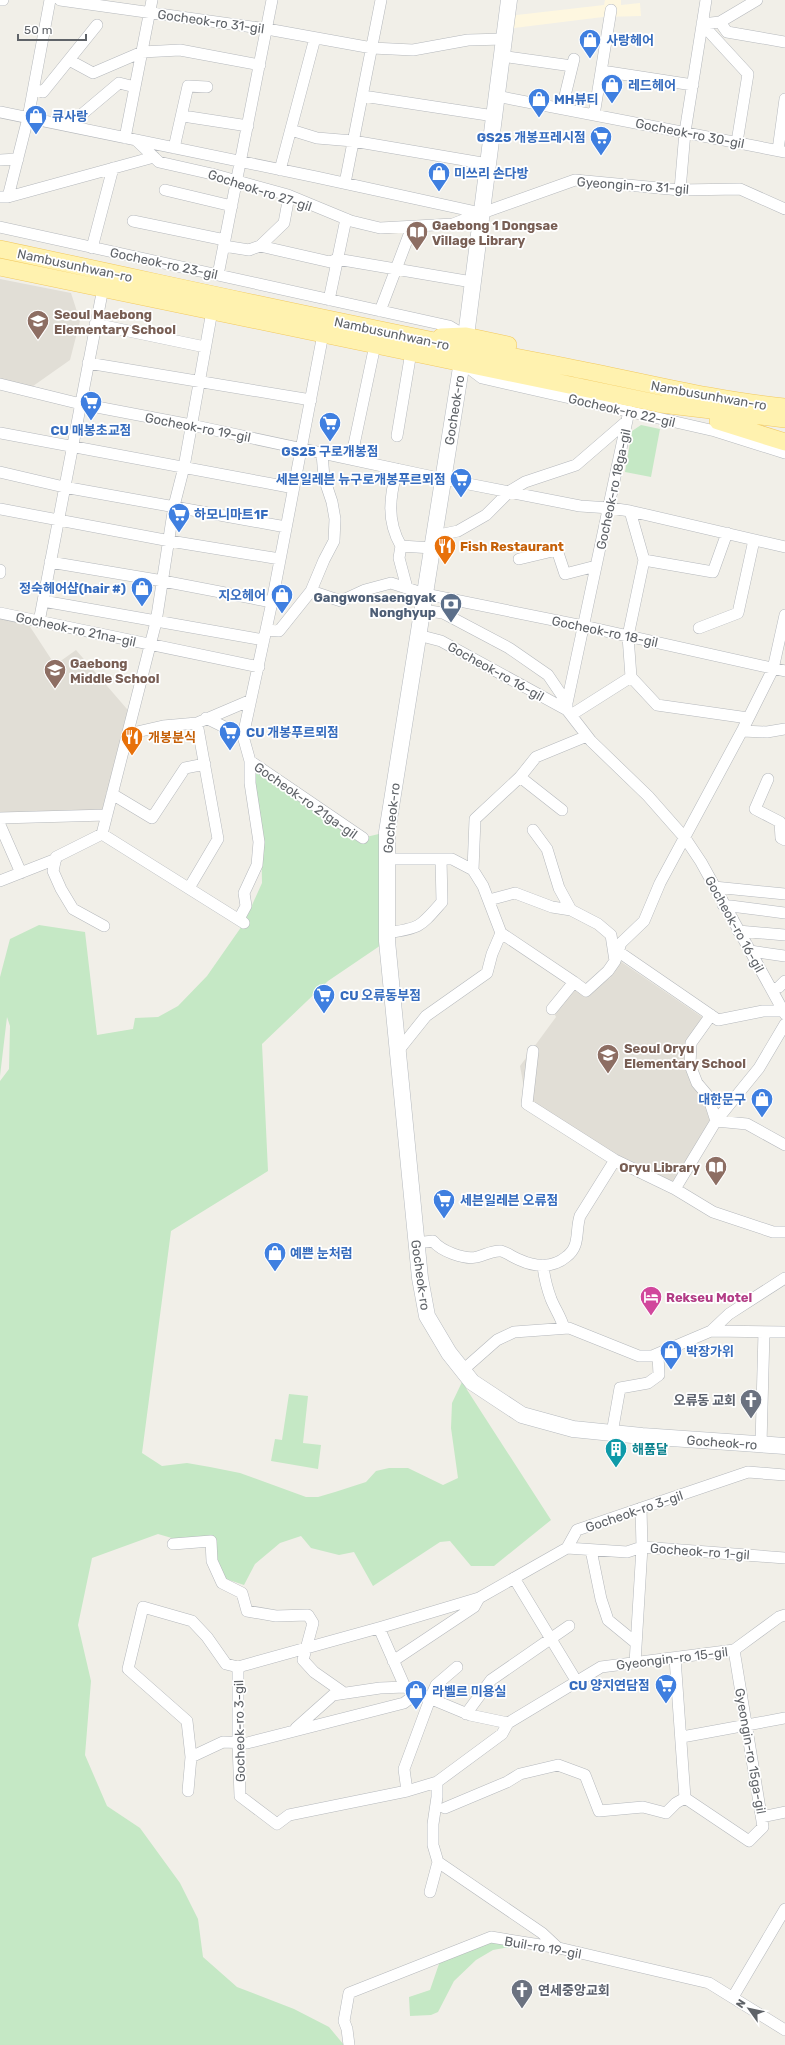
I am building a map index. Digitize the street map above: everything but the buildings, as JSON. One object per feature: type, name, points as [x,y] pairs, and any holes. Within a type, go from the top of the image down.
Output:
[{"type":"main road","name":"Gocheok-ro","points":[[509,0],[463,349],[387,832],[387,933],[416,1243],[420,1278],[427,1316],[449,1353],[472,1382],[522,1415],[573,1429],[785,1446]]},
{"type":"main road","name":"Nambusunhwan-ro","points":[[0,249],[416,345]]},
{"type":"main road","name":"Nambusunhwan-ro","points":[[0,267],[375,344],[416,345],[463,349],[567,367],[682,392],[742,403],[785,407]]},
{"type":"main road","name":"Nambusunhwan-ro","points":[[463,349],[661,404],[785,420]]},
{"type":"main road","points":[[661,404],[785,442]]},
{"type":"street","points":[[4,197],[18,159],[28,118],[50,0]]},
{"type":"street","name":"Gocheok-ro 31-gil","points":[[60,0],[267,29],[372,48],[412,50],[468,40],[504,39]]},
{"type":"street","points":[[125,138],[152,0]]},
{"type":"street","points":[[218,275],[238,181],[272,0]]},
{"type":"street","points":[[345,183],[381,0]]},
{"type":"street","points":[[680,190],[685,132],[706,0]]},
{"type":"street","points":[[702,24],[720,22],[757,0]]},
{"type":"street","points":[[594,115],[611,10]]},
{"type":"street","points":[[720,22],[727,32],[785,42]]},
{"type":"street","points":[[702,24],[748,74],[737,142]]},
{"type":"street","points":[[34,89],[43,92],[97,25]]},
{"type":"street","points":[[280,170],[314,38]]},
{"type":"street","points":[[69,60],[93,73],[142,52],[180,50],[260,65]]},
{"type":"street","points":[[502,56],[573,63],[562,108]]},
{"type":"street","points":[[602,71],[692,85]]},
{"type":"street","points":[[68,126],[119,83],[135,87]]},
{"type":"street","points":[[174,148],[188,86],[207,87]]},
{"type":"street","points":[[362,96],[494,116]]},
{"type":"street","name":"Gocheok-ro 30-gil","points":[[496,96],[781,151]]},
{"type":"street","points":[[781,151],[785,99]]},
{"type":"street","name":"Gocheok-ro 27-gil","points":[[0,112],[137,141],[159,162],[238,181],[289,196],[346,219],[380,228],[412,228],[452,224],[481,213]]},
{"type":"street","points":[[182,116],[248,126]]},
{"type":"street","points":[[291,130],[317,138],[353,141],[488,164]]},
{"type":"street","points":[[137,141],[345,183],[481,213]]},
{"type":"street","points":[[4,197],[154,157]]},
{"type":"street","points":[[0,160],[18,159]]},
{"type":"street","points":[[92,248],[113,168]]},
{"type":"street","name":"Gyeongin-ro 31-gil","points":[[481,213],[575,180],[680,190],[740,189],[785,209]]},
{"type":"street","points":[[165,190],[232,206]]},
{"type":"street","points":[[133,221],[249,250],[260,246],[284,223],[289,196]]},
{"type":"street","points":[[329,300],[346,219]]},
{"type":"street","name":"Gocheok-ro 23-gil","points":[[0,227],[449,326],[463,349]]},
{"type":"street","points":[[380,311],[412,228]]},
{"type":"street","points":[[260,246],[330,262],[337,259],[472,282]]},
{"type":"street","points":[[39,622],[103,288]]},
{"type":"street","name":"Gocheok-ro 21na-gil","points":[[102,834],[156,622],[170,541],[174,506],[184,467],[212,311]]},
{"type":"street","points":[[95,324],[205,347]]},
{"type":"street","name":"Gocheok-ro 21ga-gil","points":[[102,834],[241,921],[246,906],[244,893],[257,865],[259,842],[250,783],[250,761],[243,736],[272,602],[323,334]]},
{"type":"street","points":[[351,459],[375,344]]},
{"type":"street","points":[[397,436],[416,345]]},
{"type":"street","name":"Gocheok-ro 22-gil","points":[[463,349],[482,378],[628,416],[714,431],[785,453]]},
{"type":"street","points":[[88,362],[311,400]]},
{"type":"street","name":"Gocheok-ro 19-gil","points":[[0,384],[81,404],[191,425],[443,479],[580,506],[630,511],[785,547]]},
{"type":"street","points":[[401,546],[433,542],[458,531],[486,515],[510,491],[525,482],[576,465],[628,416]]},
{"type":"street","name":"Gocheok-ro 18ga-gil","points":[[568,709],[583,626],[610,508],[628,416]]},
{"type":"street","points":[[0,433],[72,448],[294,488]]},
{"type":"street","points":[[43,600],[156,622],[265,635],[279,631],[311,591],[334,541],[335,519],[332,502],[324,478],[322,453]]},
{"type":"street","points":[[397,469],[390,498],[394,534],[401,546],[399,558],[406,588]]},
{"type":"street","points":[[0,472],[64,486],[286,527]]},
{"type":"street","points":[[0,508],[170,541],[280,559]]},
{"type":"street","points":[[630,511],[644,560],[628,636],[631,678],[657,705],[748,718]]},
{"type":"street","points":[[644,560],[713,572],[727,533]]},
{"type":"street","points":[[699,628],[738,614],[754,540]]},
{"type":"street","name":"Gocheok-ro 18ga-gil","points":[[519,559],[557,550],[565,574],[596,566]]},
{"type":"street","points":[[50,562],[163,581],[272,602]]},
{"type":"street","points":[[311,591],[341,601],[365,590],[391,583],[424,594]]},
{"type":"street","name":"Gocheok-ro 18-gil","points":[[424,594],[583,626],[785,672]]},
{"type":"street","points":[[422,610],[443,613],[510,648],[548,675],[568,709],[631,678]]},
{"type":"street","name":"Gocheok-ro 21na-gil","points":[[0,614],[151,645]]},
{"type":"street","points":[[386,859],[452,859],[473,870],[483,886],[502,933],[586,990],[608,971],[617,957],[621,943],[644,921],[660,883],[742,731],[773,669],[785,615]]},
{"type":"street","name":"Gocheok-ro 16-gil","points":[[418,635],[441,641],[568,709],[587,736],[648,796],[685,838],[785,1012]]},
{"type":"street","points":[[151,645],[259,667]]},
{"type":"street","points":[[128,734],[163,726],[201,720],[251,700]]},
{"type":"street","points":[[201,720],[243,736]]},
{"type":"street","points":[[189,888],[218,839],[205,764],[201,720]]},
{"type":"street","points":[[742,731],[767,732],[785,729]]},
{"type":"street","points":[[473,870],[475,819],[520,777],[536,757],[587,736]]},
{"type":"street","name":"Gocheok-ro 21ga-gil","points":[[250,761],[362,838]]},
{"type":"street","points":[[112,794],[152,818],[185,768],[205,764]]},
{"type":"street","points":[[520,777],[562,810]]},
{"type":"street","points":[[768,779],[755,809],[780,822],[781,838],[785,840]]},
{"type":"street","points":[[0,818],[107,815]]},
{"type":"street","points":[[0,825],[21,873]]},
{"type":"street","points":[[534,830],[547,849],[559,888],[571,910]]},
{"type":"street","points":[[0,881],[56,859],[56,857],[102,834]]},
{"type":"street","points":[[56,859],[53,871],[61,889],[73,909],[104,926]]},
{"type":"street","points":[[387,933],[415,929],[425,922],[442,902],[441,859]]},
{"type":"street","points":[[714,887],[785,894]]},
{"type":"street","points":[[489,900],[515,893],[552,907],[571,910],[598,924],[611,935],[617,957],[718,1020],[763,1011],[785,1012]]},
{"type":"street","points":[[723,905],[785,913]]},
{"type":"street","points":[[738,931],[785,934]]},
{"type":"street","points":[[398,1051],[426,1016],[487,973],[492,954],[502,933]]},
{"type":"street","points":[[750,951],[785,956]]},
{"type":"street","points":[[772,990],[779,987],[785,981]]},
{"type":"street","points":[[552,1009],[574,982]]},
{"type":"street","points":[[711,1015],[691,1043],[690,1065],[697,1083],[708,1096],[716,1121]]},
{"type":"street","points":[[675,1189],[716,1121],[759,1068],[785,1024]]},
{"type":"street","points":[[533,1051],[526,1104],[615,1160],[675,1189],[713,1212],[773,1232],[785,1232]]},
{"type":"street","points":[[716,1121],[747,1124],[785,1145]]},
{"type":"street","points":[[416,1243],[433,1241],[438,1247],[463,1257],[473,1258],[501,1251],[529,1264],[543,1265],[556,1262],[565,1258],[574,1250],[577,1243],[578,1222],[580,1216],[615,1160]]},
{"type":"street","points":[[543,1265],[545,1281],[564,1328]]},
{"type":"street","points":[[463,1370],[497,1340],[514,1332],[553,1331],[564,1328],[569,1328],[639,1356],[658,1355],[711,1331],[729,1314],[785,1278]]},
{"type":"street","points":[[711,1331],[785,1332]]},
{"type":"street","points":[[761,1444],[764,1332]]},
{"type":"street","points":[[612,1433],[620,1388],[648,1383],[659,1375],[658,1355]]},
{"type":"street","name":"Gocheok-ro 3-gil","points":[[191,1757],[187,1721],[128,1669],[143,1607],[192,1621],[207,1637],[226,1664],[238,1667],[379,1628],[479,1598],[567,1548],[577,1530],[748,1472],[785,1475]]},
{"type":"street","points":[[635,1663],[642,1547],[642,1508]]},
{"type":"street","points":[[173,1544],[211,1541],[212,1561],[222,1583],[242,1593],[247,1611],[276,1616],[308,1614],[313,1623],[303,1660],[314,1672],[344,1693]]},
{"type":"street","name":"Gocheok-ro 1-gil","points":[[567,1548],[627,1552],[642,1547],[785,1558]]},
{"type":"street","points":[[590,1550],[601,1599],[608,1620],[636,1643]]},
{"type":"street","points":[[514,1578],[577,1682]]},
{"type":"street","name":"Gocheok-ro 3-gil","points":[[393,1660],[474,1607],[479,1598]]},
{"type":"street","name":"Gyeongin-ro 15-gil","points":[[277,1824],[289,1815],[407,1791],[437,1782],[502,1734],[508,1723],[601,1667],[734,1650],[779,1616],[785,1615]]},
{"type":"street","points":[[466,1714],[491,1680],[569,1626]]},
{"type":"street","points":[[379,1628],[405,1687]]},
{"type":"street","name":"Gyeongin-ro 15ga-gil","points":[[685,1798],[749,1841],[763,1827],[734,1650]]},
{"type":"street","points":[[445,1808],[507,1782],[520,1774],[558,1765],[585,1775],[599,1811],[643,1808],[666,1813],[676,1803],[685,1798],[682,1737],[675,1658]]},
{"type":"street","name":"Gocheok-ro 3-gil","points":[[238,1667],[240,1796],[277,1824]]},
{"type":"street","points":[[407,1791],[404,1769],[430,1699],[436,1685],[457,1667]]},
{"type":"street","points":[[294,1730],[333,1695],[380,1688],[405,1687],[417,1694],[466,1714],[508,1723]]},
{"type":"street","points":[[188,1791],[191,1757],[223,1742],[247,1743],[404,1703],[417,1694]]},
{"type":"street","points":[[682,1737],[785,1718]]},
{"type":"street","points":[[430,1892],[438,1862],[433,1845],[433,1824],[437,1797],[437,1782]]},
{"type":"street","points":[[762,1817],[785,1812]]},
{"type":"street","points":[[438,1862],[542,1933],[559,1948]]},
{"type":"street","points":[[733,1997],[783,1915]]},
{"type":"street","name":"Buil-ro 19-gil","points":[[350,2045],[344,2021],[349,1993],[491,1937],[559,1948],[709,1982],[785,2030]]},
{"type":"shaded area","points":[[605,0],[621,0],[621,5],[640,3],[641,16],[603,17],[505,29],[507,16],[604,5]]},
{"type":"shaded area","name":"Seoul Maebong Elementary School","points":[[0,279],[71,293],[80,321],[70,360],[26,391],[0,384]]},
{"type":"shaded area","name":"Gaebong Middle School","points":[[0,613],[25,619],[55,665],[76,650],[133,716],[107,815],[0,818]]},
{"type":"shaded area","name":"Seoul Oryu Elementary School","points":[[620,961],[705,1019],[691,1043],[690,1065],[716,1121],[675,1189],[527,1104],[520,1066],[556,1017],[553,1011],[572,985],[586,993],[610,978]]},
{"type":"green space","points":[[641,425],[660,429],[651,477],[625,472],[632,431]]},
{"type":"green space","points":[[250,761],[362,838],[387,832],[387,941],[328,981],[262,1044],[268,1171],[171,1231],[142,1453],[162,1466],[187,1463],[240,1473],[306,1497],[318,1497],[366,1482],[376,1471],[389,1468],[408,1468],[443,1485],[458,1478],[451,1428],[452,1403],[462,1382],[551,1520],[494,1566],[471,1566],[450,1541],[440,1542],[373,1586],[354,1552],[339,1555],[311,1548],[301,1536],[280,1543],[255,1564],[244,1585],[226,1579],[217,1563],[214,1540],[182,1541],[158,1534],[92,1558],[78,1625],[91,1681],[85,1755],[107,1806],[140,1828],[180,1883],[198,1919],[203,1957],[237,1987],[294,2009],[329,2027],[344,2045],[0,2045],[0,1081],[9,1069],[10,1026],[7,1017],[0,1076],[0,977],[10,939],[39,925],[85,932],[97,1035],[133,1029],[135,1018],[158,1017],[178,1006],[207,976],[244,923],[262,883],[261,828]]},
{"type":"green space","points":[[289,1394],[308,1396],[303,1443],[321,1445],[318,1469],[271,1461],[275,1439],[282,1440]]},
{"type":"green space","points":[[493,1942],[529,1948],[504,1948],[493,1950],[476,1960],[454,1981],[438,2012],[431,2015],[410,2016],[409,1997],[430,1990],[440,1961]]},
{"type":"place","name":"사랑헤어","points":[[590,60]]},
{"type":"place","name":"레드헤어","points":[[612,104]]},
{"type":"place","name":"MH뷰티","points":[[539,118]]},
{"type":"place","name":"큐사랑","points":[[36,136]]},
{"type":"place","name":"GS25 개봉프레시점","points":[[601,156]]},
{"type":"place","name":"미쓰리 손다방","points":[[439,192]]},
{"type":"place","name":"Gaebong 1 Dongsae Village Library","points":[[417,252]]},
{"type":"place","name":"Seoul Maebong Elementary School","points":[[38,340]]},
{"type":"place","name":"CU 매봉초교점","points":[[91,422]]},
{"type":"place","name":"GS25 구로개봉점","points":[[330,442]]},
{"type":"place","name":"세븐일레븐 뉴구로개봉푸르뫼점","points":[[461,498]]},
{"type":"place","name":"하모니마트1F","points":[[179,534]]},
{"type":"place","name":"Fish Restaurant","points":[[445,566]]},
{"type":"place","name":"정숙헤어샵(hair #)","points":[[142,608]]},
{"type":"place","name":"지오헤어","points":[[282,614]]},
{"type":"place","name":"Gangwonsaengyak Nonghyup","points":[[451,624]]},
{"type":"place","name":"Gaebong Middle School","points":[[55,690]]},
{"type":"place","name":"CU 개봉푸르뫼점","points":[[230,752]]},
{"type":"place","name":"개봉분식","points":[[132,756]]},
{"type":"place","name":"CU 오류동부점","points":[[324,1014]]},
{"type":"place","name":"Seoul Oryu Elementary School","points":[[608,1074]]},
{"type":"place","name":"대한문구","points":[[762,1118]]},
{"type":"place","name":"Oryu Library","points":[[716,1186]]},
{"type":"place","name":"세븐일레븐 오류점","points":[[444,1220]]},
{"type":"place","name":"예쁜 눈처럼","points":[[275,1272]]},
{"type":"place","name":"Rekseu Motel","points":[[651,1316]]},
{"type":"place","name":"박장가위","points":[[671,1370]]},
{"type":"place","name":"오류동 교회","points":[[751,1420]]},
{"type":"place","name":"해품달","points":[[616,1468]]},
{"type":"place","name":"CU 양지연담점","points":[[666,1704]]},
{"type":"place","name":"라벨르 미용실","points":[[416,1710]]},
{"type":"place","name":"연세중앙교회","points":[[522,2010]]}]
